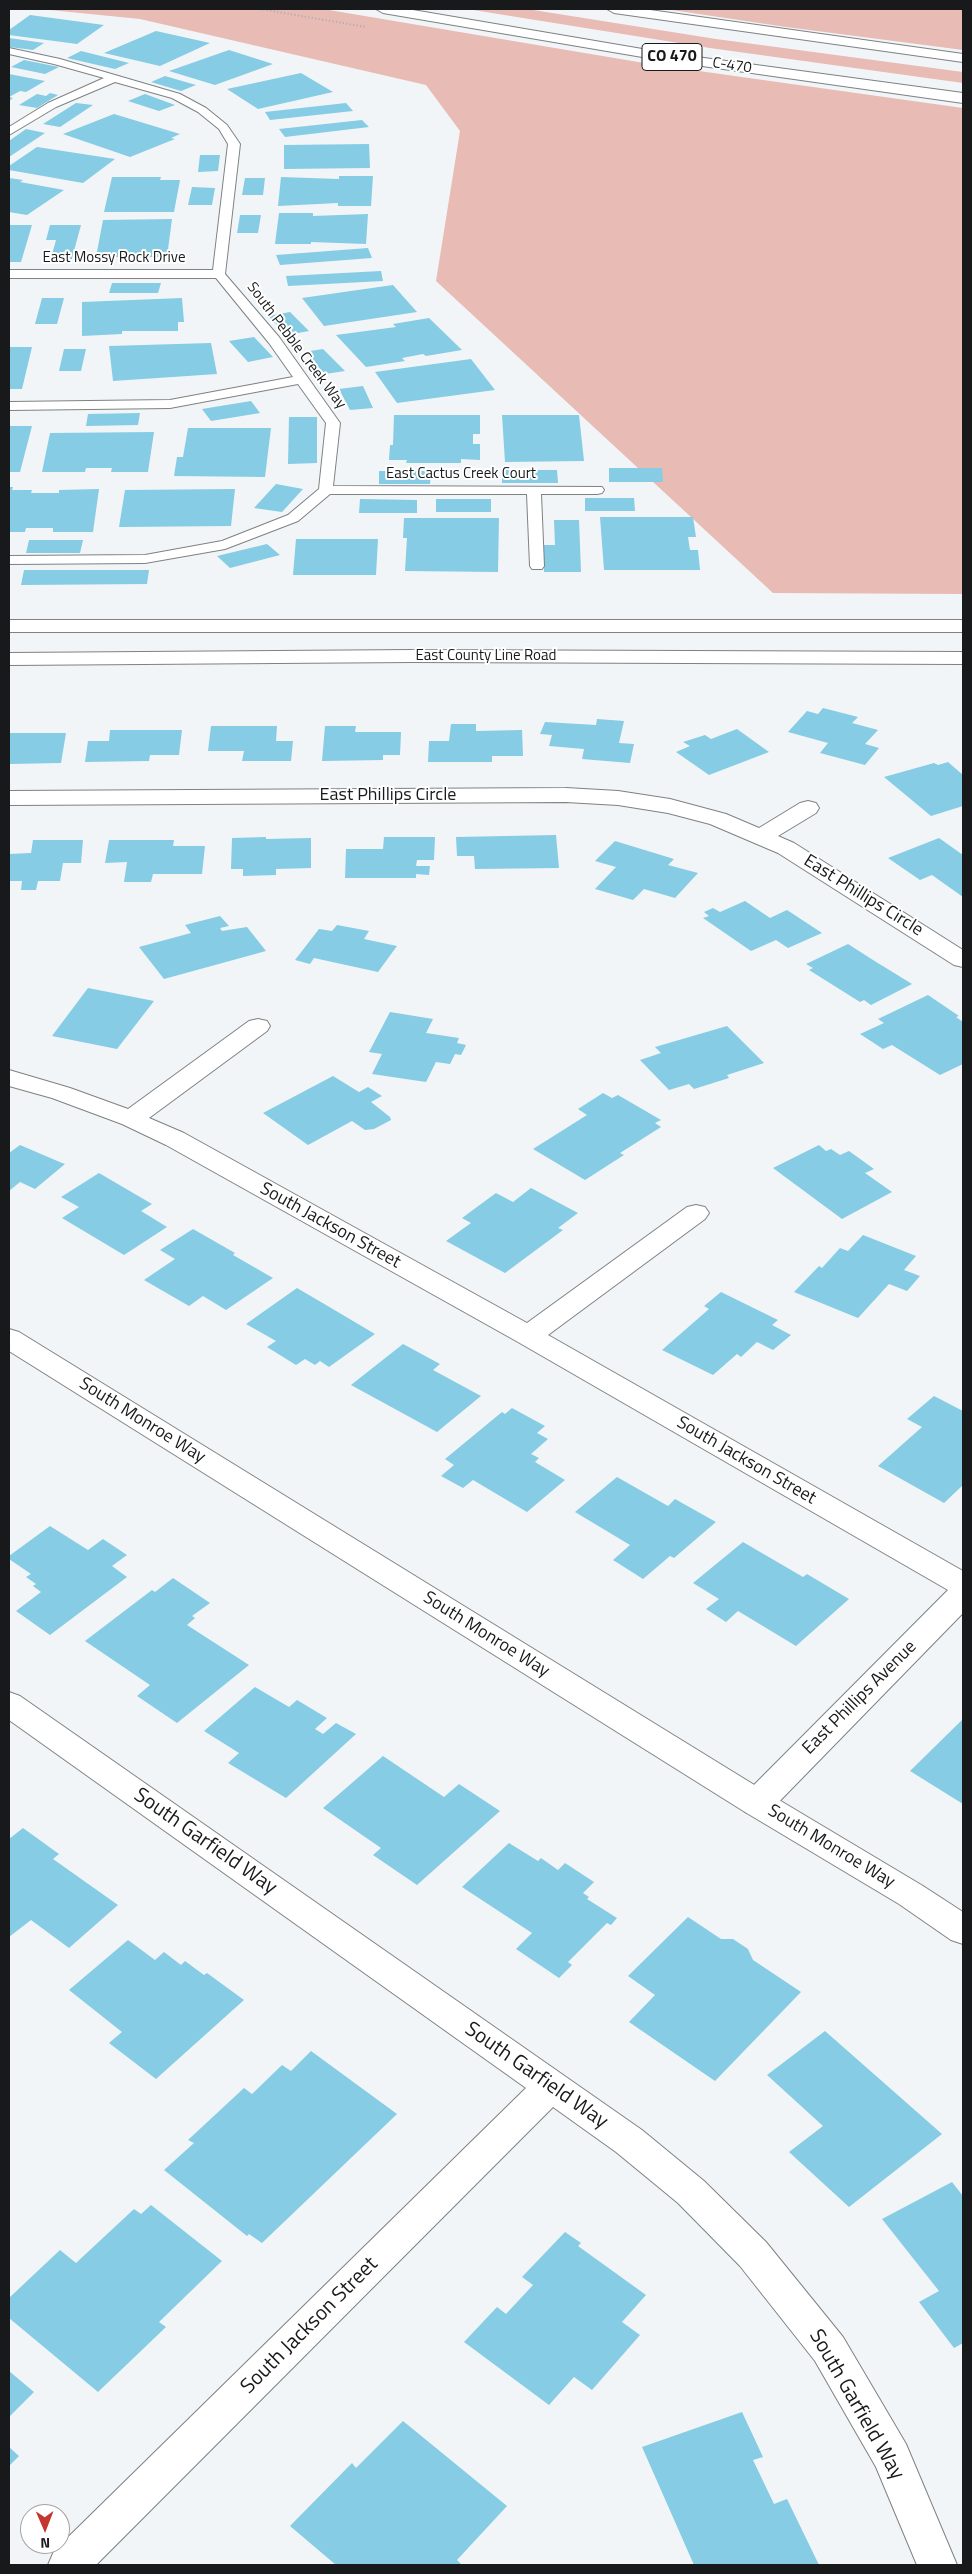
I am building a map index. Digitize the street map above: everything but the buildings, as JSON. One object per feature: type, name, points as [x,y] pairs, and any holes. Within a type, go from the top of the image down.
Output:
[{"type":"main road","name":"C-470","points":[[383,9],[669,57],[963,98]]},
{"type":"main road","name":"CO 470","points":[[614,9],[963,58]]},
{"type":"main road","name":"East County Line Road","points":[[9,626],[963,626]]},
{"type":"main road","name":"East County Line Road","points":[[9,659],[412,656],[963,658]]},
{"type":"main road","name":"East Phillips Circle","points":[[9,798],[566,795],[618,798],[670,806],[718,819],[762,836],[786,848],[963,960]]},
{"type":"main road","points":[[762,836],[808,808]]},
{"type":"main road","points":[[131,1119],[258,1026]]},
{"type":"main road","name":"South Jackson Street","points":[[9,1078],[62,1093],[131,1119],[175,1139],[528,1336],[963,1585]]},
{"type":"main road","points":[[528,1336],[696,1212]]},
{"type":"main road","name":"South Monroe Way","points":[[9,1338],[757,1803],[911,1894],[963,1930]]},
{"type":"main road","name":"East Phillips Avenue","points":[[757,1803],[963,1594]]},
{"type":"main road","name":"South Garfield Way","points":[[9,1704],[629,2141],[691,2192],[759,2262],[829,2349],[892,2457],[937,2565]]},
{"type":"main road","name":"South Jackson Street","points":[[68,2565],[551,2086]]},
{"type":"lane","points":[[9,51],[56,61],[176,96],[202,110],[223,128],[234,144],[220,274]]},
{"type":"lane","points":[[9,132],[52,105],[114,78]]},
{"type":"lane","name":"East Mossy Rock Drive","points":[[9,274],[220,274]]},
{"type":"lane","name":"South Pebble Creek Way","points":[[220,274],[274,340],[333,423],[326,490]]},
{"type":"lane","points":[[9,406],[170,404],[302,379]]},
{"type":"lane","points":[[9,560],[145,559],[226,545],[293,518],[326,490]]},
{"type":"lane","name":"East Cactus Creek Court","points":[[326,490],[597,490]]},
{"type":"lane","points":[[534,490],[537,566]]},
{"type":"shaded area","points":[[40,9],[323,9],[656,65],[963,108],[963,594],[773,593],[436,281],[460,131],[426,85],[140,19]]},
{"type":"shaded area","points":[[467,9],[527,9],[716,39],[963,72],[963,83],[710,48]]},
{"type":"shaded area","points":[[665,9],[963,9],[963,50],[786,27]]}]
